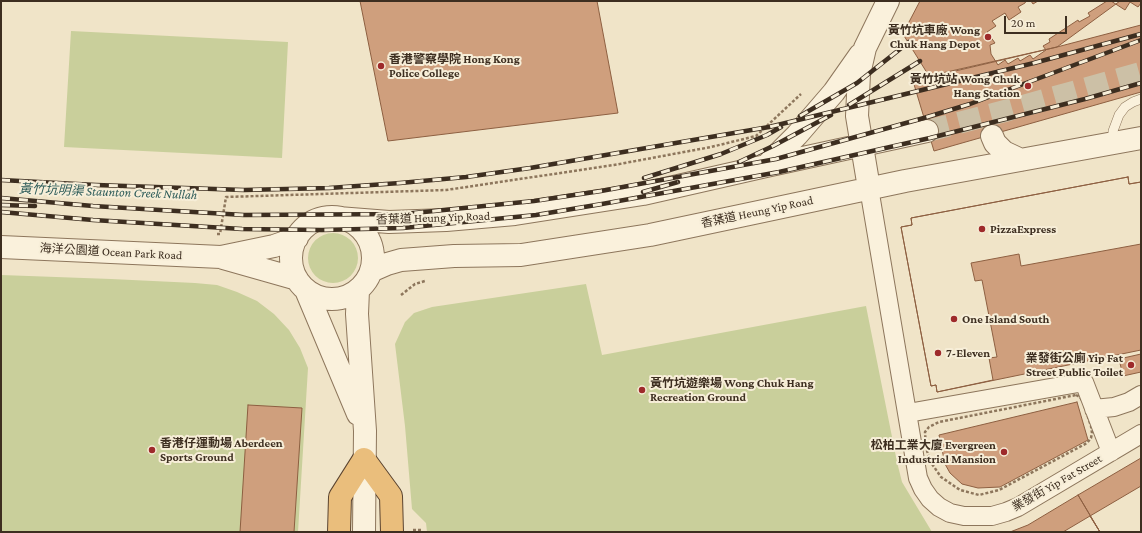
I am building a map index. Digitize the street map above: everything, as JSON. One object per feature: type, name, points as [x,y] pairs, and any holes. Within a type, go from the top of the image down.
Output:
[{"type":"highway","points":[[339,532],[340,497],[364,460],[391,496],[392,532]]},
{"type":"street","points":[[766,166],[798,135],[834,92],[865,48],[888,1]]},
{"type":"street","points":[[865,48],[859,74],[857,116],[869,188]]},
{"type":"street","name":"香葉道 Heung Yip Road","points":[[338,218],[389,222],[446,220],[515,214],[643,194],[927,131]]},
{"type":"street","points":[[992,136],[995,143],[1004,152],[1021,160]]},
{"type":"street","name":"香葉道 Heung Yip Road","points":[[372,271],[387,264],[401,260],[454,256],[521,255],[650,235],[869,188],[1141,138]]},
{"type":"street","name":"業發街 Yip Fat Street","points":[[869,188],[918,478],[930,499],[939,507],[950,513],[964,516],[992,516],[1006,512],[1018,507],[1141,434]]},
{"type":"street","name":"海洋公園道 Ocean Park Road","points":[[338,218],[325,218],[312,223],[301,231],[292,249],[292,265],[302,284],[365,431]]},
{"type":"street","points":[[338,218],[350,222],[360,228],[367,237],[372,248],[372,271]]},
{"type":"street","name":"海洋公園道 Ocean Park Road","points":[[1,247],[221,257],[274,246],[297,238]]},
{"type":"street","name":"海洋公園道 Ocean Park Road","points":[[221,257],[302,284],[317,296],[332,299],[348,296],[358,290],[366,282],[372,271]]},
{"type":"street","name":"海洋公園道 Ocean Park Road","points":[[358,290],[357,314],[365,431],[364,532]]},
{"type":"street","name":"業發街 Yip Fat Street","points":[[908,413],[1084,382],[1111,452]]},
{"type":"street","points":[[1094,409],[1114,407],[1130,402],[1141,395]]},
{"type":"lane","points":[[1113,143],[1113,131],[1119,115],[1125,107],[1141,99]]},
{"type":"path","points":[[212,234],[220,234],[226,197],[446,190],[614,165],[711,147],[756,136],[802,94]]},
{"type":"path","points":[[1076,395],[1080,397],[1083,402],[1091,426],[1091,438],[1087,443],[998,490],[979,495],[960,490],[941,477],[930,461],[926,447],[925,432],[929,427],[939,422],[1076,395]]},
{"type":"green space","points":[[71,31],[288,42],[282,158],[64,147]]},
{"type":"green space","points":[[328,233],[338,233],[351,240],[358,253],[358,263],[351,276],[338,283],[328,283],[319,279],[312,272],[308,263],[308,253],[312,244],[319,237]]},
{"type":"green space","name":"香港仔運動場 Aberdeen Sports Ground","points":[[1,275],[217,285],[257,301],[274,314],[289,330],[300,348],[308,368],[298,532],[1,532]]},
{"type":"green space","name":"黃竹坑遊樂場 Wong Chuk Hang Recreation Ground","points":[[586,284],[602,355],[866,306],[902,482],[932,532],[427,532],[426,523],[412,509],[405,426],[395,344],[405,322],[414,313],[432,307]]},
{"type":"pier","points":[[1,179],[215,188],[216,197],[108,195],[108,198],[216,200],[214,226],[212,228],[1,219]]},
{"type":"building","points":[[360,1],[597,1],[618,113],[388,141]]},
{"type":"building","name":"黃竹坑車廠 Wong Chuk Hang Depot","points":[[920,1],[1120,1],[1057,47],[929,76],[901,31],[909,22]]},
{"type":"building","points":[[1026,1],[1031,1],[1033,4],[1038,1],[1107,1],[1088,13],[1090,16],[1079,22],[1078,20],[1049,39],[1050,42],[1043,46],[1046,50],[1033,59],[1030,55],[1020,61],[1018,58],[1008,64],[1005,60],[998,65],[991,54],[990,45],[995,43],[987,32],[996,26],[992,21],[1005,13],[1009,20],[1021,12],[1018,7]]},
{"type":"building","points":[[1111,1],[1141,1],[1141,3],[1138,7],[1130,2],[1125,10]]},
{"type":"building","name":"黃竹坑站 Wong Chuk Hang Station","points":[[1141,25],[1141,92],[934,151],[913,81],[1057,47]]},
{"type":"building","name":"One Island South","points":[[1128,177],[1129,184],[1141,182],[1141,244],[1021,266],[1019,254],[971,263],[975,281],[982,280],[997,357],[989,358],[993,380],[937,392],[936,385],[931,386],[901,227],[912,225],[911,218]]},
{"type":"building","points":[[1128,177],[1129,184],[1141,182],[1141,350],[937,392],[936,385],[931,386],[901,227],[912,225],[911,218]]},
{"type":"building","name":"業發街公廁 Yip Fat Street Public Toilet","points":[[1141,354],[1141,372],[1123,376],[1119,359]]},
{"type":"building","name":"松柏工業大廈 Evergreen Industrial Mansion","points":[[1077,402],[1088,440],[1000,487],[978,488],[962,484],[950,473],[945,464],[939,435]]},
{"type":"building","points":[[248,405],[302,408],[294,532],[240,532]]},
{"type":"building","points":[[1141,458],[1141,532],[1100,532],[1078,495]]},
{"type":"building","points":[[1141,486],[1141,532],[1100,532],[1090,516]]},
{"type":"building","points":[[1078,495],[1100,532],[1010,532],[1028,525]]},
{"type":"building","points":[[1090,516],[1100,532],[1063,532]]},
{"type":"tunnel","points":[[927,131],[1141,73]]},
{"type":"railway","points":[[1,180],[244,190],[329,188],[466,177],[530,168],[769,127],[1034,63],[1141,34]]},
{"type":"railway","points":[[1,198],[93,206],[244,215],[404,214],[534,201],[601,191],[776,159],[970,104],[1141,40]]},
{"type":"railway","points":[[800,116],[857,83],[909,42]]},
{"type":"railway","points":[[849,105],[920,61]]},
{"type":"railway","points":[[1,212],[93,220],[242,229],[322,230],[403,228],[536,215],[779,172],[930,138],[1085,99],[1141,83]]},
{"type":"railway","points":[[739,162],[773,146],[831,115]]},
{"type":"railway","points":[[644,178],[721,154],[767,135],[781,127]]},
{"type":"railway","points":[[643,192],[678,182]]},
{"type":"railway","points":[[1,205],[35,206]]},
{"type":"place","name":"黃竹坑車廠 Wong Chuk Hang Depot","points":[[988,37]]},
{"type":"place","name":"香港警察學院 Hong Kong Police College","points":[[381,66]]},
{"type":"place","name":"黃竹坑站 Wong Chuk Hang Station","points":[[1028,86]]},
{"type":"place","name":"PizzaExpress","points":[[982,229]]},
{"type":"place","name":"One Island South","points":[[954,319]]},
{"type":"place","name":"7-Eleven","points":[[938,353]]},
{"type":"place","name":"業發街公廁 Yip Fat Street Public Toilet","points":[[1131,365]]},
{"type":"place","name":"黃竹坑遊樂場 Wong Chuk Hang Recreation Ground","points":[[642,390]]},
{"type":"place","name":"香港仔運動場 Aberdeen Sports Ground","points":[[152,450]]},
{"type":"place","name":"松柏工業大廈 Evergreen Industrial Mansion","points":[[1004,452]]},
{"type":"water label","name":"黃竹坑明渠 Staunton Creek Nullah","points":[[108,192]]}]
